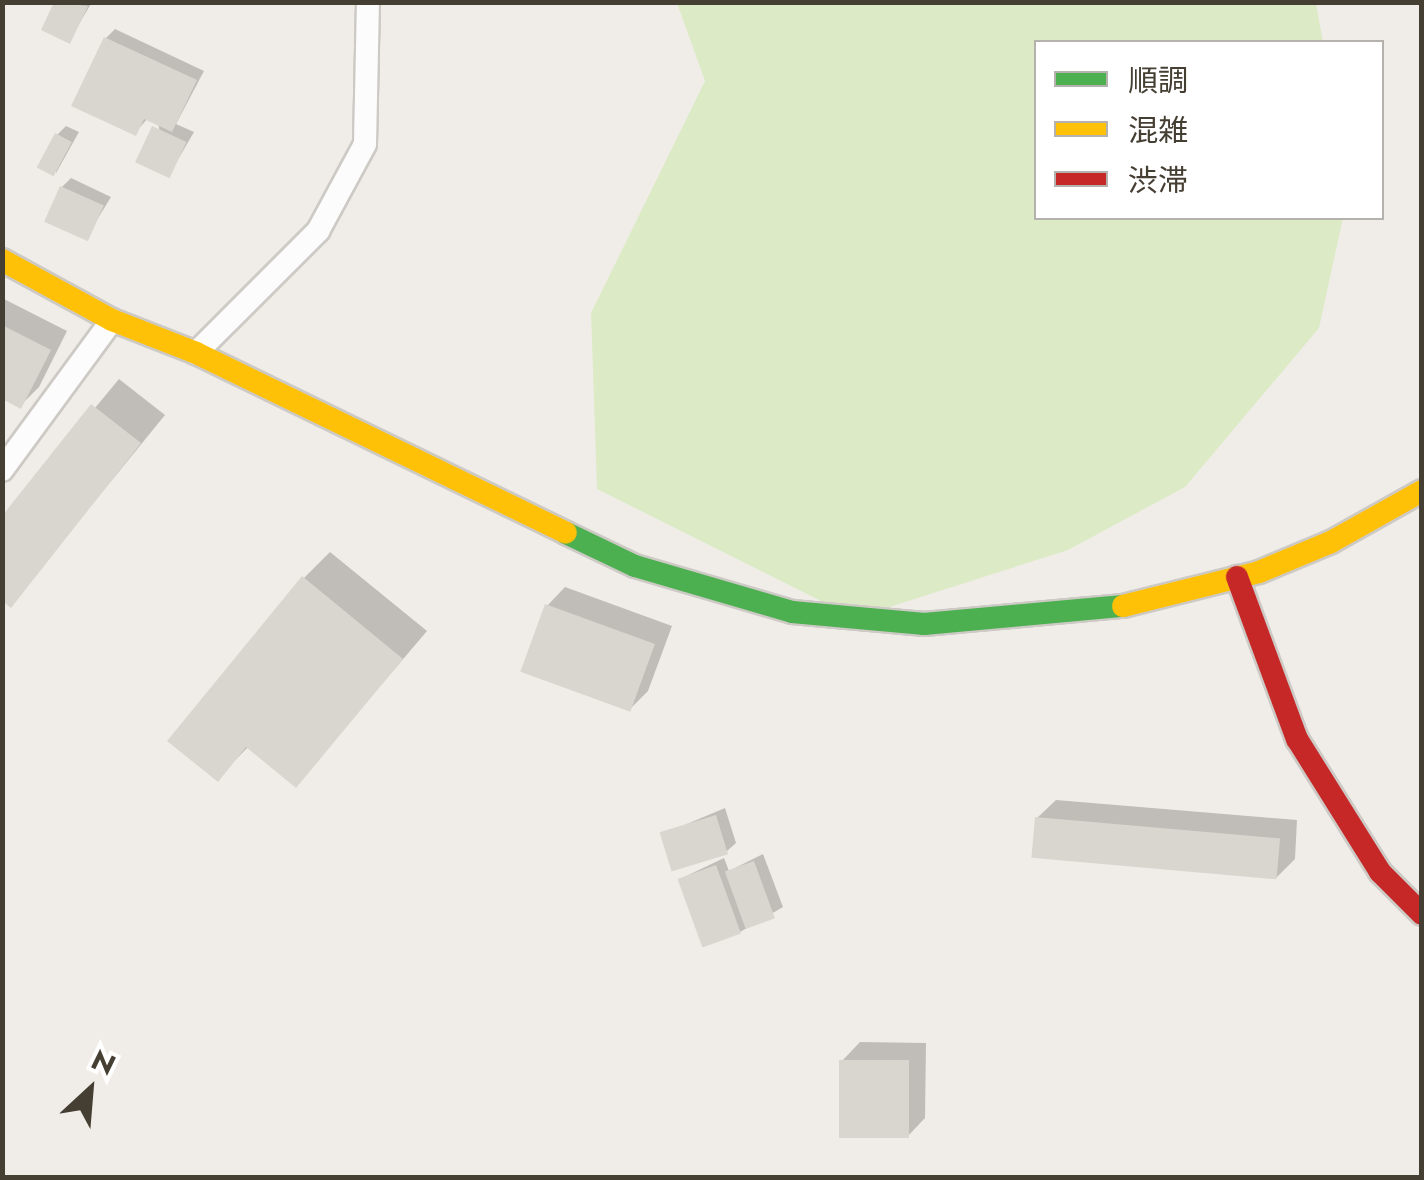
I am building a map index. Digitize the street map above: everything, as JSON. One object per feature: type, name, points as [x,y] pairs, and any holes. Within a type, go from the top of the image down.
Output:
[{"type":"street","points":[[2,260],[112,320],[196,353],[635,566],[792,612],[924,624],[1100,612],[1237,578],[1331,542],[1422,491]]},
{"type":"street","points":[[1237,578],[1297,739],[1380,872],[1422,914]]},
{"type":"lane","points":[[196,353],[318,231],[365,144],[368,2]]},
{"type":"lane","points":[[2,470],[112,320]]},
{"type":"green space","points":[[677,3],[1316,3],[1323,40],[1034,40],[1034,220],[1343,220],[1319,328],[1185,487],[1068,550],[855,618],[597,489],[591,313],[705,81]]},
{"type":"building","points":[[54,2],[88,6],[70,44],[41,30]]},
{"type":"building","points":[[104,37],[197,80],[172,132],[144,119],[136,136],[71,106]]},
{"type":"building","points":[[152,126],[186,142],[170,178],[135,162]]},
{"type":"building","points":[[55,133],[72,142],[53,176],[37,167]]},
{"type":"building","points":[[60,186],[104,206],[88,241],[44,222]]},
{"type":"building","points":[[2,325],[51,350],[21,409],[2,399]]},
{"type":"building","points":[[91,404],[141,443],[11,608],[2,601],[2,516]]},
{"type":"building","points":[[302,576],[403,659],[296,788],[246,747],[218,782],[167,741]]},
{"type":"building","points":[[545,604],[655,644],[630,712],[520,672]]},
{"type":"building","points":[[716,815],[728,854],[672,871],[660,832]]},
{"type":"building","points":[[1035,817],[1280,838],[1276,879],[1031,858]]},
{"type":"building","points":[[754,861],[775,918],[746,929],[725,872]]},
{"type":"building","points":[[716,865],[741,934],[702,948],[677,879]]},
{"type":"building","points":[[839,1060],[909,1060],[909,1138],[839,1138]]},
{"type":"traffic: fast","points":[[566,533],[635,566],[792,612],[924,624],[1123,606]]},
{"type":"traffic: slow","points":[[2,260],[112,320],[196,353],[566,533]]},
{"type":"traffic: slow","points":[[1123,606],[1259,572],[1331,542],[1422,491]]},
{"type":"traffic: jam","points":[[1237,577],[1297,739],[1380,872],[1422,914]]}]
